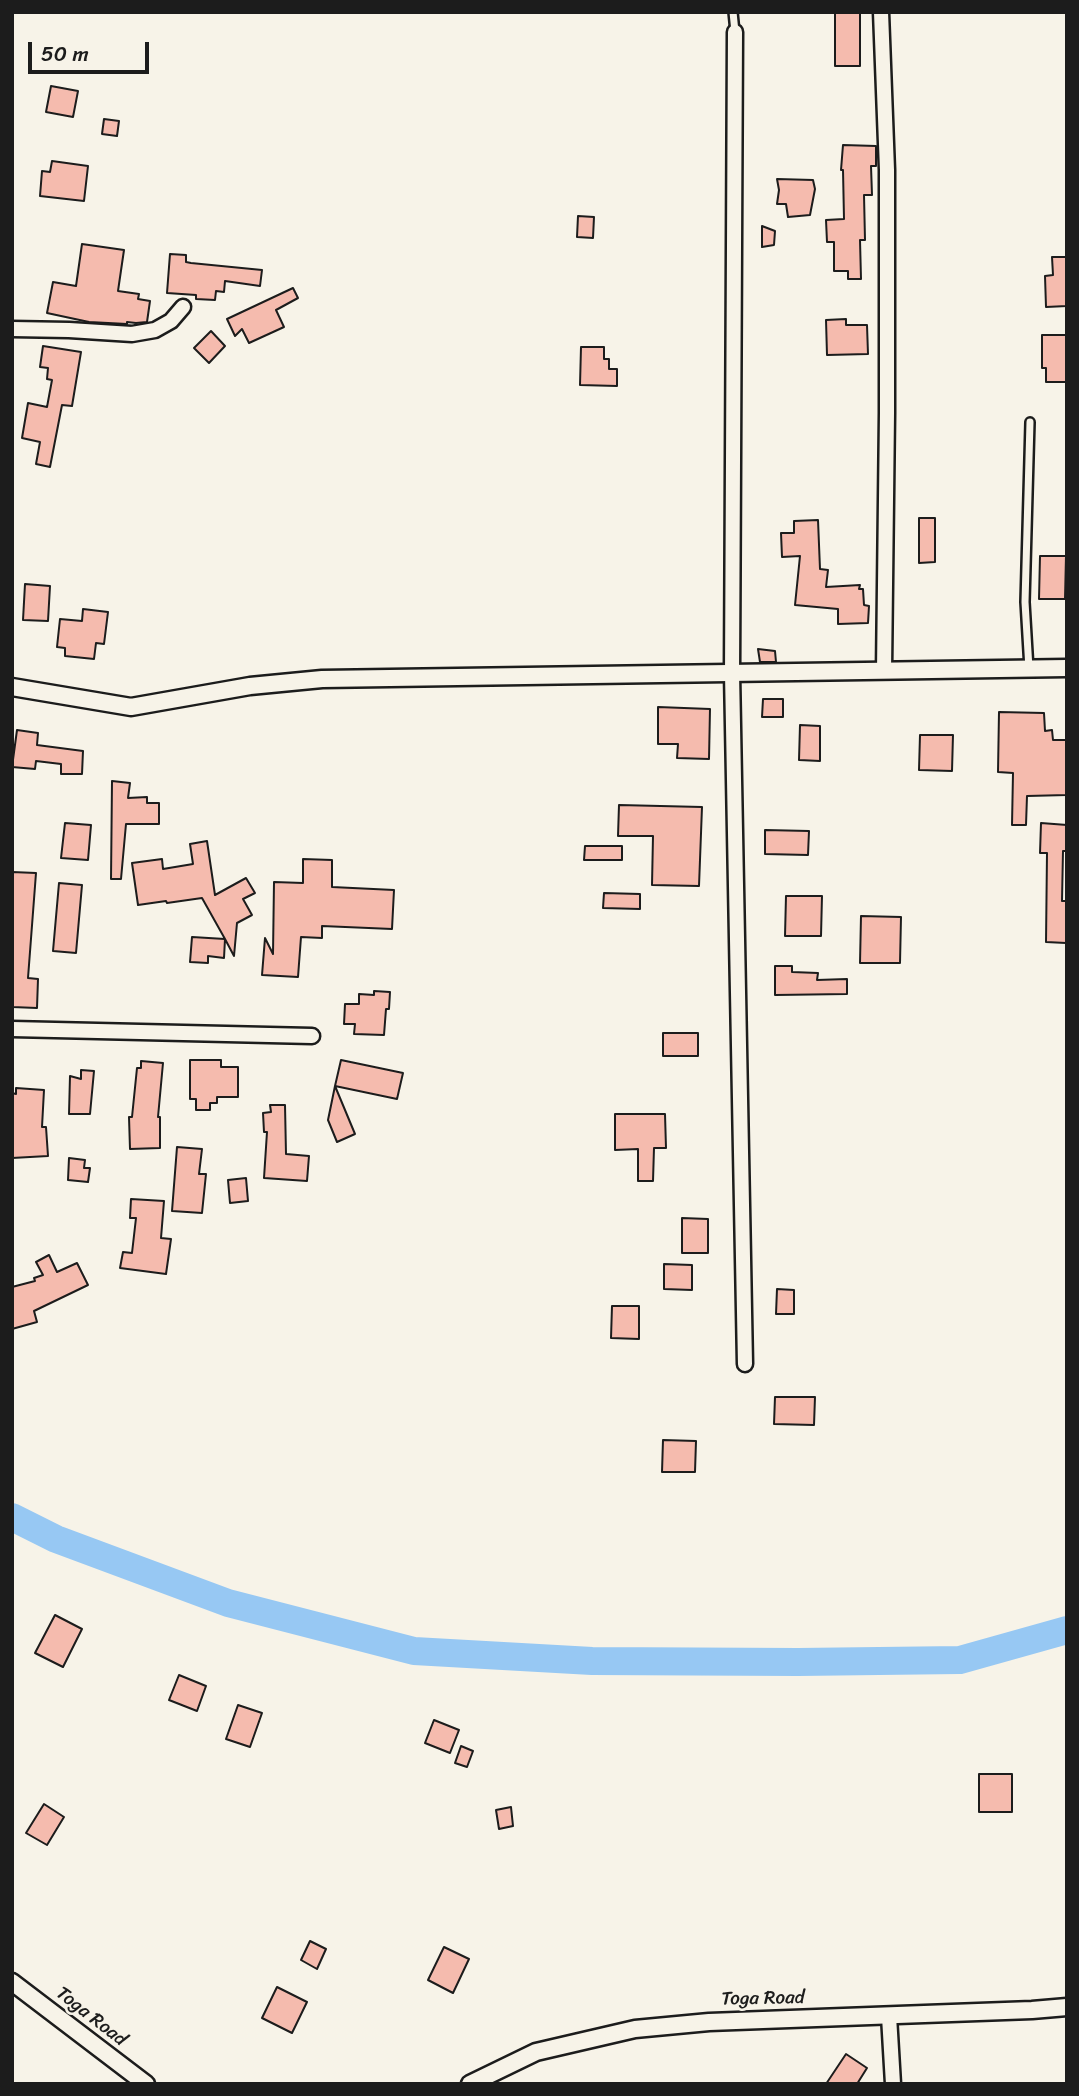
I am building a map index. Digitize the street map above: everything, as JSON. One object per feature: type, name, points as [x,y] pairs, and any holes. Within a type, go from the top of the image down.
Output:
[{"type":"street","points":[[881,12],[887,170],[884,671]]},
{"type":"street","points":[[735,32],[732,673],[745,1364]]},
{"type":"street","points":[[12,329],[132,334],[155,330],[171,321],[183,307]]},
{"type":"street","points":[[12,687],[131,707],[250,686],[322,679],[1067,668]]},
{"type":"street","points":[[12,1029],[312,1037]]},
{"type":"street","name":"Toga Road","points":[[12,1982],[146,2084]]},
{"type":"street","name":"Toga Road","points":[[470,2084],[536,2052],[635,2029],[709,2022],[1067,2007]]},
{"type":"street","points":[[890,2016],[893,2084]]},
{"type":"lane","points":[[733,12],[735,32]]},
{"type":"lane","points":[[1029,669],[1025,602],[1030,422]]},
{"type":"building","points":[[835,12],[860,12],[860,66],[835,66]]},
{"type":"building","points":[[51,86],[78,91],[73,117],[46,112]]},
{"type":"building","points":[[104,119],[119,121],[117,136],[102,134]]},
{"type":"building","points":[[843,145],[876,146],[876,166],[871,166],[872,195],[864,195],[865,240],[860,240],[861,279],[848,279],[848,271],[834,271],[834,242],[827,242],[826,220],[844,219],[841,170]]},
{"type":"building","points":[[52,161],[88,166],[84,201],[40,196],[42,171],[50,172]]},
{"type":"building","points":[[777,179],[813,180],[815,189],[810,215],[788,217],[786,204],[777,204]]},
{"type":"building","points":[[578,216],[594,217],[593,238],[577,237]]},
{"type":"building","points":[[762,226],[775,231],[774,245],[762,247]]},
{"type":"building","points":[[82,244],[124,250],[118,291],[139,294],[138,299],[150,301],[147,322],[89,322],[47,313],[53,282],[76,286]]},
{"type":"building","points":[[170,254],[186,255],[186,262],[191,263],[262,270],[260,286],[225,281],[224,292],[216,291],[215,300],[196,299],[196,295],[167,293]]},
{"type":"building","points":[[1052,257],[1067,257],[1067,306],[1046,307],[1045,276],[1053,275]]},
{"type":"building","points":[[293,288],[298,298],[276,310],[284,327],[249,343],[242,329],[235,336],[227,319]]},
{"type":"building","points":[[846,319],[846,325],[867,325],[868,354],[827,355],[826,320]]},
{"type":"building","points":[[211,331],[225,346],[209,363],[194,348]]},
{"type":"building","points":[[1042,335],[1067,335],[1067,382],[1046,382],[1046,368],[1042,368]]},
{"type":"building","points":[[43,346],[81,352],[72,406],[62,405],[50,467],[36,464],[40,442],[22,438],[28,403],[47,407],[52,380],[47,379],[48,368],[40,367]]},
{"type":"building","points":[[581,347],[604,347],[604,359],[609,359],[609,369],[617,369],[617,386],[580,385]]},
{"type":"building","points":[[919,518],[935,518],[935,562],[919,563]]},
{"type":"building","points":[[818,520],[820,569],[828,570],[826,587],[860,585],[859,589],[863,589],[864,605],[869,606],[868,623],[838,624],[838,609],[795,605],[800,556],[782,557],[781,533],[794,533],[794,521]]},
{"type":"building","points":[[1040,556],[1066,556],[1065,599],[1039,599]]},
{"type":"building","points":[[25,584],[50,586],[48,621],[23,620]]},
{"type":"building","points":[[83,609],[108,612],[104,644],[96,643],[94,659],[65,656],[65,648],[57,647],[60,619],[82,621]]},
{"type":"building","points":[[758,649],[775,651],[776,662],[760,662]]},
{"type":"building","points":[[763,699],[783,699],[783,717],[762,717]]},
{"type":"building","points":[[658,707],[710,709],[709,759],[677,758],[678,744],[658,744]]},
{"type":"building","points":[[999,712],[1044,713],[1045,731],[1052,730],[1053,740],[1067,740],[1067,795],[1027,796],[1026,825],[1012,825],[1013,773],[998,772]]},
{"type":"building","points":[[800,725],[820,726],[820,761],[799,760]]},
{"type":"building","points":[[17,730],[38,733],[37,745],[83,751],[82,774],[61,774],[61,764],[36,761],[35,769],[12,767]]},
{"type":"building","points":[[920,735],[953,735],[952,771],[919,770]]},
{"type":"building","points":[[112,781],[130,783],[128,798],[147,797],[147,803],[159,803],[159,824],[126,824],[121,879],[111,879]]},
{"type":"building","points":[[619,805],[702,807],[699,886],[652,885],[653,836],[618,836]]},
{"type":"building","points":[[65,823],[91,825],[88,860],[61,858]]},
{"type":"building","points":[[1041,823],[1067,825],[1067,851],[1063,851],[1062,901],[1067,901],[1066,943],[1046,942],[1047,853],[1040,853]]},
{"type":"building","points":[[765,830],[809,831],[808,855],[765,854]]},
{"type":"building","points":[[207,841],[215,895],[246,878],[255,893],[243,899],[252,915],[237,923],[234,956],[202,898],[138,905],[132,863],[162,859],[163,869],[193,864],[190,844]]},
{"type":"building","points":[[585,846],[622,846],[622,860],[584,860]]},
{"type":"building","points":[[303,859],[332,860],[332,887],[394,890],[392,929],[322,926],[322,938],[301,937],[298,977],[262,975],[265,938],[273,954],[274,882],[303,883]]},
{"type":"building","points":[[12,872],[36,873],[28,978],[38,979],[37,1008],[12,1007]]},
{"type":"building","points":[[59,883],[82,885],[76,953],[53,951]]},
{"type":"building","points":[[604,893],[640,894],[640,909],[603,908]]},
{"type":"building","points":[[786,896],[822,896],[821,936],[785,936]]},
{"type":"building","points":[[861,916],[901,917],[900,963],[860,963]]},
{"type":"building","points":[[192,937],[225,939],[224,958],[208,956],[208,963],[190,962]]},
{"type":"building","points":[[775,966],[792,966],[792,972],[818,973],[817,980],[847,979],[847,994],[775,995]]},
{"type":"building","points":[[374,991],[390,992],[384,1035],[354,1034],[355,1024],[344,1024],[345,1004],[359,1004],[359,994],[374,995]]},
{"type":"building","points":[[663,1033],[698,1033],[698,1056],[663,1056]]},
{"type":"building","points":[[190,1060],[221,1060],[221,1067],[238,1067],[238,1097],[217,1097],[217,1103],[210,1103],[210,1110],[196,1110],[196,1099],[190,1099]]},
{"type":"building","points":[[341,1060],[403,1073],[397,1099],[335,1086]]},
{"type":"building","points":[[141,1061],[163,1063],[158,1117],[160,1148],[130,1149],[129,1117],[132,1117],[137,1068],[141,1068]]},
{"type":"building","points":[[81,1070],[94,1071],[90,1114],[69,1114],[70,1076],[81,1079]]},
{"type":"building","points":[[335,1086],[355,1134],[337,1142],[328,1120]]},
{"type":"building","points":[[16,1088],[44,1090],[42,1127],[46,1127],[48,1156],[12,1158],[12,1093],[16,1094]]},
{"type":"building","points":[[270,1105],[285,1105],[286,1154],[309,1156],[307,1181],[264,1178],[267,1132],[264,1132],[263,1113],[271,1112]]},
{"type":"building","points":[[615,1114],[665,1114],[666,1148],[654,1148],[653,1181],[638,1181],[638,1149],[615,1150]]},
{"type":"building","points":[[177,1147],[202,1149],[199,1174],[206,1174],[202,1213],[172,1211]]},
{"type":"building","points":[[69,1158],[85,1160],[84,1168],[90,1168],[88,1182],[68,1180]]},
{"type":"building","points":[[246,1178],[248,1201],[230,1203],[228,1180]]},
{"type":"building","points":[[131,1199],[164,1201],[161,1238],[171,1239],[166,1274],[120,1268],[123,1252],[132,1253],[136,1218],[130,1218]]},
{"type":"building","points":[[682,1218],[708,1219],[708,1253],[682,1253]]},
{"type":"building","points":[[49,1255],[57,1272],[77,1263],[88,1285],[34,1311],[37,1322],[12,1329],[12,1287],[35,1281],[34,1278],[43,1275],[36,1262]]},
{"type":"building","points":[[664,1264],[692,1265],[692,1290],[664,1289]]},
{"type":"building","points":[[777,1289],[794,1290],[794,1314],[776,1314]]},
{"type":"building","points":[[612,1306],[639,1306],[639,1339],[611,1338]]},
{"type":"building","points":[[775,1397],[815,1397],[814,1425],[774,1424]]},
{"type":"building","points":[[663,1440],[696,1441],[695,1472],[662,1472]]},
{"type":"building","points":[[55,1615],[82,1629],[63,1667],[35,1653]]},
{"type":"building","points":[[179,1675],[206,1686],[197,1711],[169,1700]]},
{"type":"building","points":[[238,1705],[262,1713],[250,1747],[226,1739]]},
{"type":"building","points":[[434,1720],[459,1730],[450,1753],[425,1743]]},
{"type":"building","points":[[461,1746],[473,1751],[467,1767],[455,1763]]},
{"type":"building","points":[[979,1774],[1012,1774],[1012,1812],[979,1812]]},
{"type":"building","points":[[44,1804],[64,1817],[47,1845],[26,1833]]},
{"type":"building","points":[[511,1807],[513,1826],[499,1829],[496,1810]]},
{"type":"building","points":[[310,1941],[326,1949],[317,1969],[301,1960]]},
{"type":"building","points":[[444,1947],[469,1959],[453,1993],[428,1980]]},
{"type":"building","points":[[277,1987],[307,2002],[292,2033],[262,2018]]},
{"type":"building","points":[[846,2054],[867,2068],[857,2084],[826,2084]]},
{"type":"waterway","points":[[12,1517],[56,1539],[228,1603],[414,1651],[592,1661],[960,1660],[1067,1630]]}]
